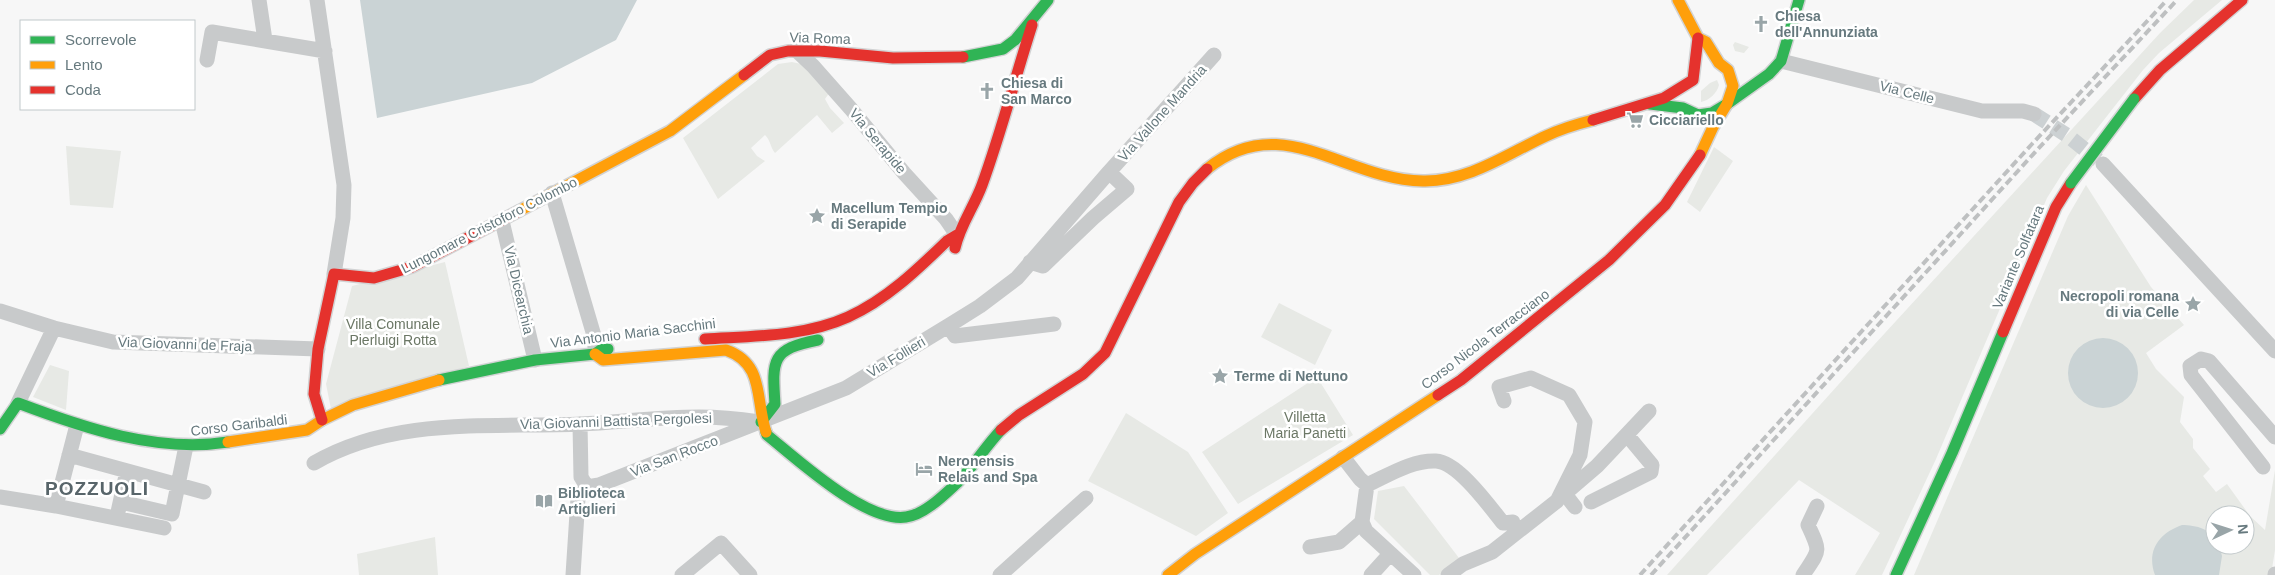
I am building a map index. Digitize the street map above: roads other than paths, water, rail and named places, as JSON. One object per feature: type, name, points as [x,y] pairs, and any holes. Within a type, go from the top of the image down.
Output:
[{"type":"street","points":[[259,0],[266,40]]},
{"type":"street","points":[[317,0],[344,185],[343,218],[334,274],[318,350],[314,394],[322,420]]},
{"type":"street","points":[[910,291],[955,249],[957,235],[971,213],[982,187],[1033,20],[1048,0]]},
{"type":"street","points":[[1678,0],[1698,38],[1706,42],[1719,63],[1728,70],[1734,86],[1727,104]]},
{"type":"street","points":[[1650,104],[1683,108],[1690,113],[1698,115],[1712,113],[1727,104],[1768,74],[1777,63],[1799,0]]},
{"type":"street","name":"Variante Solfatara","points":[[1896,575],[1952,453],[2056,207],[2071,183],[2134,99],[2160,70],[2242,0]]},
{"type":"street","name":"Via Roma","points":[[598,170],[670,131],[762,60],[780,52],[796,50],[926,59],[962,57],[1003,49],[1015,40],[1033,20]]},
{"type":"street","points":[[207,60],[212,32],[325,51]]},
{"type":"street","points":[[1694,163],[1698,128],[1690,113],[1687,99],[1696,70],[1698,38]]},
{"type":"street","name":"Via Serapide","points":[[796,50],[844,102],[904,174],[946,219],[957,235]]},
{"type":"street","name":"Via Vallone Mandria","points":[[1064,224],[1214,55]]},
{"type":"street","points":[[552,193],[596,338],[595,354],[603,360],[726,350],[742,356],[754,371],[757,380],[761,422],[767,435],[861,506],[880,514],[906,518],[922,509],[956,484],[1006,425],[1037,402],[1082,376],[1098,361],[1105,353],[1179,202],[1192,181],[1233,150],[1264,143],[1280,143],[1402,180],[1436,180],[1477,169],[1561,129],[1604,115],[1650,104],[1661,97],[1680,90],[1702,71],[1716,67],[1747,72],[1777,63]]},
{"type":"street","name":"Via Celle","points":[[1777,63],[1982,111],[2023,111],[2034,114]]},
{"type":"street","name":"Corso Nicola Terracciano","points":[[1168,575],[1195,554],[1461,380],[1596,272],[1665,205],[1703,152],[1713,127],[1727,104]]},
{"type":"street","points":[[2103,164],[2275,351]]},
{"type":"street","name":"Lungomare Cristoforo Colombo","points":[[334,274],[374,278],[412,267],[598,170]]},
{"type":"street","points":[[1030,262],[1043,266],[1093,218],[1128,189],[1109,172]]},
{"type":"street","points":[[1079,208],[1093,218]]},
{"type":"street","name":"Via Dicearchia","points":[[502,221],[535,360]]},
{"type":"street","points":[[1064,224],[1076,236]]},
{"type":"street","name":"Via Follieri","points":[[761,422],[846,388],[980,306],[1017,278],[1064,224]]},
{"type":"street","name":"Via Antonio Maria Sacchini","points":[[691,341],[819,328],[842,320],[867,308],[882,298],[947,240],[957,235]]},
{"type":"street","name":"Via Giovanni de Fraja","points":[[0,311],[54,328],[113,342],[318,350]]},
{"type":"street","points":[[948,326],[955,336],[1054,324]]},
{"type":"street","points":[[0,429],[18,403],[54,328]]},
{"type":"street","points":[[761,422],[771,412],[775,404],[773,370],[780,355],[791,345],[830,337]]},
{"type":"street","name":"Via Antonio Maria Sacchini","points":[[322,420],[379,396],[435,381],[535,360],[595,354],[602,349],[671,343]]},
{"type":"street","points":[[2263,467],[2191,375],[2190,366],[2201,359],[2209,361],[2275,436]]},
{"type":"street","points":[[1504,401],[1499,387],[1531,378],[1569,395],[1585,422],[1580,455],[1561,497]]},
{"type":"street","name":"Corso Garibaldi","points":[[18,403],[73,424],[164,444],[186,446],[295,433],[307,430],[322,420]]},
{"type":"street","points":[[1448,575],[1463,564],[1492,552],[1561,497],[1596,466],[1649,411]]},
{"type":"street","name":"Via Giovanni Battista Pergolesi","points":[[314,463],[343,449],[412,430],[458,426],[580,424],[699,417],[761,422]]},
{"type":"street","name":"Via San Rocco","points":[[587,487],[599,485],[761,422]]},
{"type":"street","points":[[56,506],[69,456],[73,424]]},
{"type":"street","points":[[574,575],[578,498],[587,487],[581,477],[580,424]]},
{"type":"street","points":[[1591,502],[1650,472],[1652,465],[1627,435]]},
{"type":"street","points":[[120,502],[172,514],[186,446]]},
{"type":"street","points":[[69,456],[204,492]]},
{"type":"street","points":[[1343,457],[1364,482],[1362,522],[1366,531],[1414,575]]},
{"type":"street","points":[[1364,482],[1405,466],[1438,461],[1464,476],[1504,524],[1513,522]]},
{"type":"street","points":[[117,518],[128,471]]},
{"type":"street","points":[[0,497],[56,506],[164,528]]},
{"type":"street","points":[[1561,497],[1575,507]]},
{"type":"street","points":[[1000,575],[1086,498]]},
{"type":"street","points":[[1803,575],[1818,553],[1819,548],[1808,525],[1817,506]]},
{"type":"street","points":[[1310,547],[1339,542],[1362,522]]},
{"type":"street","points":[[682,575],[721,543],[750,575]]},
{"type":"street","points":[[1371,575],[1390,554]]},
{"type":"tunnel","points":[[2034,114],[2068,136],[2098,160]]},
{"type":"railway","points":[[1640,575],[2032,144],[2167,0]]},
{"type":"railway","points":[[1651,575],[2037,150],[2177,0]]},
{"type":"place","name":"Chiesa dell'Annunziata","points":[[1761,24]]},
{"type":"place","name":"Chiesa di San Marco","points":[[987,91]]},
{"type":"place","name":"Cicciariello","points":[[1635,120]]},
{"type":"place","name":"Macellum Tempio di Serapide","points":[[817,216]]},
{"type":"place","name":"Necropoli romana di via Celle","points":[[2193,304]]},
{"type":"place","name":"Terme di Nettuno","points":[[1220,376]]},
{"type":"place","name":"Neronensis Relais and Spa","points":[[924,469]]},
{"type":"place","name":"Biblioteca Artiglieri","points":[[544,501]]},
{"type":"district","name":"POZZUOLI","points":[[97,488]]},
{"type":"park label","name":"Villa Comunale Pierluigi Rotta","points":[[393,332]]},
{"type":"park label","name":"Villetta Maria Panetti","points":[[1305,426]]}]
